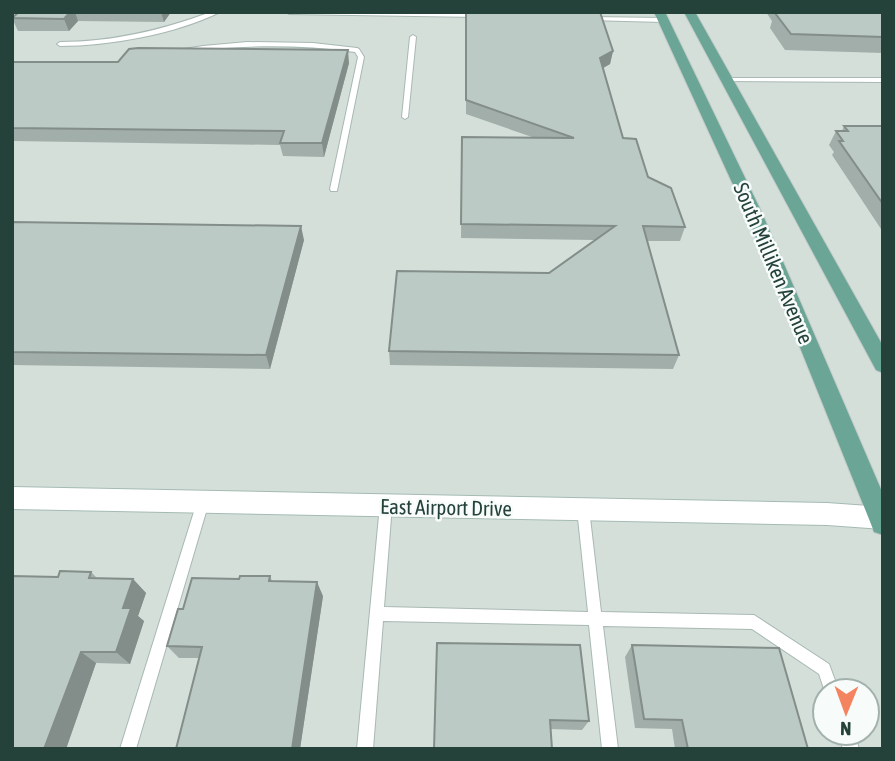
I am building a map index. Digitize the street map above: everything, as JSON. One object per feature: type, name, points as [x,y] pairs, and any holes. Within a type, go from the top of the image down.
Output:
[{"type":"main road","name":"South Milliken Avenue","points":[[689,12],[883,365]]},
{"type":"main road","name":"South Milliken Avenue","points":[[661,16],[754,213],[882,519]]},
{"type":"main road","name":"East Airport Drive","points":[[12,498],[827,514],[882,519]]},
{"type":"lane","points":[[60,44],[89,43],[150,33],[216,12]]},
{"type":"lane","points":[[289,12],[482,15]]},
{"type":"lane","points":[[577,18],[661,16]]},
{"type":"lane","points":[[405,117],[414,37]]},
{"type":"lane","points":[[175,51],[230,43],[317,44],[357,50],[361,57],[334,189]]},
{"type":"lane","points":[[726,80],[883,80]]},
{"type":"lane","points":[[128,749],[203,502]]},
{"type":"lane","points":[[365,749],[386,505]]},
{"type":"lane","points":[[583,509],[610,749]]},
{"type":"lane","points":[[376,614],[754,622],[824,669],[827,677]]},
{"type":"shaded area","points":[[12,12],[883,12],[883,749],[12,749]]},
{"type":"building","points":[[19,12],[70,12],[64,19],[12,18]]},
{"type":"building","points":[[466,12],[600,12],[613,51],[600,58],[623,138],[636,139],[648,177],[671,188],[685,227],[643,226],[679,355],[389,351],[397,271],[549,273],[615,226],[461,224],[462,137],[574,138],[466,100]]},
{"type":"building","points":[[883,12],[883,37],[791,34],[775,13]]},
{"type":"building","points":[[129,49],[348,50],[322,143],[280,143],[284,131],[12,128],[12,62],[118,62]]},
{"type":"building","points":[[844,126],[883,126],[883,204],[839,141],[843,141],[836,131],[848,131]]},
{"type":"building","points":[[12,222],[301,226],[266,355],[12,352]]},
{"type":"building","points":[[60,571],[91,572],[89,578],[133,579],[123,608],[131,608],[116,652],[81,652],[44,749],[12,749],[12,576],[58,577]]},
{"type":"building","points":[[240,576],[270,576],[269,581],[317,582],[292,749],[176,749],[202,647],[167,646],[178,609],[183,609],[192,578],[239,579]]},
{"type":"building","points":[[437,643],[580,645],[589,721],[550,720],[552,749],[434,749]]},
{"type":"building","points":[[632,645],[779,648],[808,749],[688,749],[682,720],[644,719]]}]
